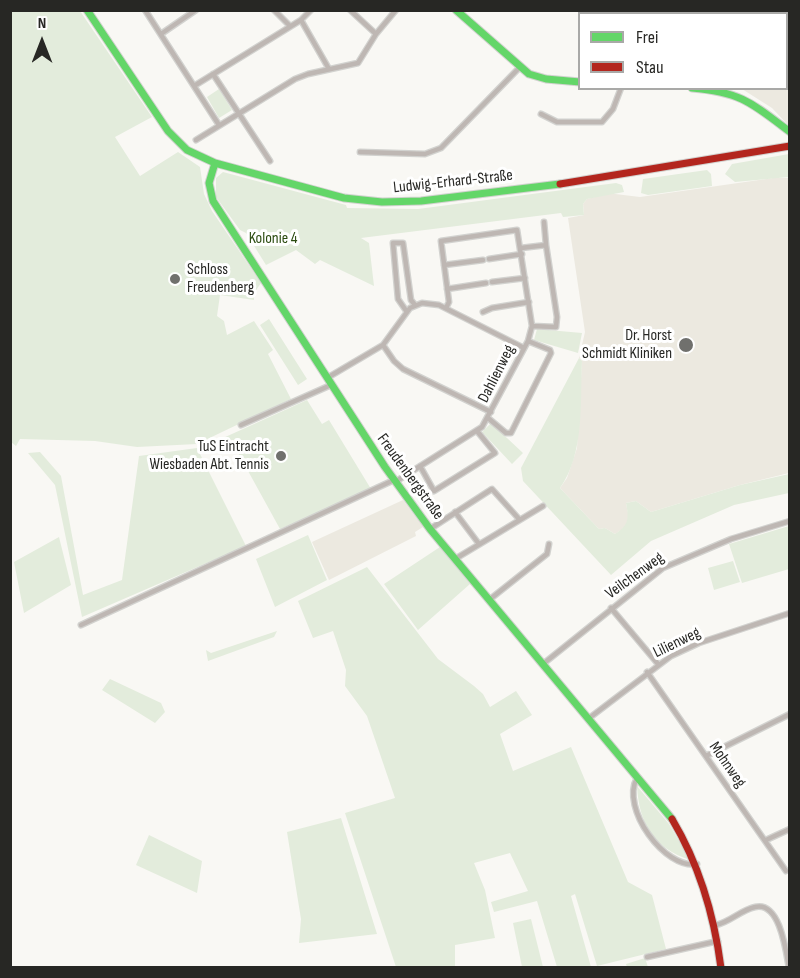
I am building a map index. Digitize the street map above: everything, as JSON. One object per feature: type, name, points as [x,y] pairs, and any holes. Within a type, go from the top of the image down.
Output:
[{"type":"street","name":"Ludwig-Erhard-Straße","points":[[87,10],[172,136],[192,153],[215,163],[333,195],[395,203],[586,181],[703,163],[789,146]]},
{"type":"street","points":[[145,10],[219,125]]},
{"type":"street","points":[[161,34],[196,10]]},
{"type":"street","points":[[274,10],[289,25]]},
{"type":"street","points":[[194,86],[289,25],[301,20],[311,10]]},
{"type":"street","points":[[350,10],[376,34]]},
{"type":"street","points":[[196,140],[295,79],[358,63],[376,34],[396,10]]},
{"type":"street","points":[[456,10],[520,67],[537,77],[578,82]]},
{"type":"street","points":[[301,20],[329,69]]},
{"type":"street","points":[[360,152],[425,154],[441,148],[520,67]]},
{"type":"street","points":[[213,74],[270,160]]},
{"type":"street","points":[[541,114],[557,122],[602,122],[613,109],[620,90]]},
{"type":"street","points":[[710,90],[738,93],[754,102],[787,130],[789,140]]},
{"type":"street","name":"Freudenbergstraße","points":[[215,163],[209,183],[213,201],[394,481],[430,529],[672,819],[697,864],[709,895],[716,925],[721,968]]},
{"type":"street","points":[[532,326],[555,327],[558,323],[544,222]]},
{"type":"street","name":"Dahlienweg","points":[[81,625],[394,481],[477,431],[488,418],[528,342],[532,326],[517,230],[443,240],[441,243],[444,265]]},
{"type":"street","points":[[407,312],[398,299],[393,243],[403,243],[411,300],[415,305]]},
{"type":"street","points":[[446,308],[449,302],[444,265],[486,259],[546,245]]},
{"type":"street","points":[[447,289],[525,278]]},
{"type":"street","points":[[483,312],[492,308],[529,302]]},
{"type":"street","points":[[242,425],[329,382],[383,345],[407,312],[415,305],[428,303],[446,308],[524,348]]},
{"type":"street","points":[[488,418],[506,433],[511,433],[551,353],[550,350],[528,342]]},
{"type":"street","points":[[383,345],[403,369],[491,412]]},
{"type":"street","points":[[420,466],[434,491],[495,453],[477,431]]},
{"type":"street","points":[[430,529],[494,489],[519,519]]},
{"type":"street","points":[[455,559],[543,506]]},
{"type":"street","points":[[455,512],[479,544]]},
{"type":"street","name":"Veilchenweg","points":[[543,664],[651,576],[677,561],[731,539],[789,521]]},
{"type":"street","points":[[489,600],[547,554],[549,544]]},
{"type":"street","points":[[611,608],[658,664]]},
{"type":"street","name":"Lilienweg","points":[[588,719],[658,664],[699,644],[789,614]]},
{"type":"street","name":"Mohnweg","points":[[647,672],[786,871]]},
{"type":"street","points":[[706,756],[789,714]]},
{"type":"street","points":[[637,778],[634,787],[635,805],[644,830],[668,853],[690,864],[697,864]]},
{"type":"street","points":[[766,840],[789,830]]},
{"type":"street","points":[[716,925],[750,909],[763,907],[771,912],[778,924],[788,949],[789,968]]},
{"type":"street","points":[[646,957],[718,941]]},
{"type":"shaded area","points":[[789,11],[789,126],[772,108],[744,90],[788,90],[788,12],[767,12]]},
{"type":"shaded area","name":"Dr. Horst Schmidt Kliniken","points":[[773,178],[789,178],[789,473],[651,512],[636,501],[626,503],[629,518],[626,527],[615,534],[605,528],[599,529],[560,488],[567,478],[577,448],[582,361],[579,358],[585,332],[568,218],[584,215],[583,204],[587,199],[607,193],[640,197]]},
{"type":"shaded area","points":[[403,500],[423,527],[415,532],[416,536],[329,580],[312,542]]},
{"type":"green space","points":[[672,10],[726,11],[726,12],[669,12]]},
{"type":"green space","points":[[10,11],[80,11],[152,117],[115,137],[140,176],[178,152],[200,167],[204,194],[212,211],[261,283],[254,293],[254,300],[220,295],[217,316],[224,321],[227,335],[254,321],[273,350],[268,354],[291,399],[197,444],[137,447],[95,441],[20,439],[16,446],[11,442]]},
{"type":"green space","points":[[219,89],[232,110],[219,118],[207,97]]},
{"type":"green space","points":[[789,154],[789,177],[735,182],[725,174],[732,164]]},
{"type":"green space","points":[[707,170],[711,174],[712,186],[648,195],[641,193],[643,179]]},
{"type":"green space","name":"Kolonie 4","points":[[223,172],[346,205],[347,208],[418,209],[616,183],[622,185],[624,192],[587,199],[583,204],[584,215],[563,217],[561,213],[361,238],[369,243],[374,286],[320,260],[315,264],[296,250],[266,265],[246,233],[240,230],[216,197],[216,178]]},
{"type":"green space","points":[[269,319],[307,379],[298,385],[260,325]]},
{"type":"green space","points":[[537,329],[582,333],[578,353],[534,340]]},
{"type":"green space","points":[[579,358],[582,361],[580,427],[574,459],[560,488],[599,529],[605,528],[615,534],[620,531],[627,521],[626,503],[636,501],[651,512],[740,485],[789,474],[789,493],[734,505],[651,541],[611,575],[523,481],[521,468]]},
{"type":"green space","points":[[307,400],[322,424],[329,420],[371,489],[280,529],[231,440],[204,452],[201,448]]},
{"type":"green space","points":[[491,423],[523,453],[512,464],[482,432]]},
{"type":"green space","points":[[197,448],[246,546],[82,617],[55,485],[28,453],[40,452],[61,476],[83,595],[122,580],[139,456]]},
{"type":"green space","points":[[789,526],[789,569],[742,583],[729,544]]},
{"type":"green space","points":[[308,535],[327,580],[275,607],[256,559]]},
{"type":"green space","points":[[59,537],[71,585],[24,613],[14,562]]},
{"type":"green space","points":[[440,547],[470,584],[418,630],[384,584]]},
{"type":"green space","points":[[733,561],[740,582],[714,590],[708,568]]},
{"type":"green space","points":[[367,567],[438,659],[483,694],[490,707],[516,691],[532,715],[500,734],[513,771],[571,747],[628,882],[652,895],[666,949],[597,966],[575,894],[571,896],[591,967],[557,967],[537,901],[494,912],[491,902],[528,891],[510,853],[474,863],[485,890],[495,938],[455,945],[455,966],[396,967],[345,813],[395,798],[367,716],[345,686],[346,670],[333,631],[313,638],[298,601]]},
{"type":"green space","points":[[277,631],[274,637],[208,661],[206,650],[211,653]]},
{"type":"green space","points":[[110,679],[161,703],[165,712],[155,723],[102,690]]},
{"type":"green space","points":[[637,786],[669,824],[690,860],[667,849],[651,833],[641,812]]},
{"type":"green space","points":[[341,818],[377,934],[299,943],[301,919],[287,832]]},
{"type":"green space","points":[[149,835],[202,861],[197,893],[136,865]]},
{"type":"green space","points":[[531,919],[543,967],[522,967],[513,923]]},
{"type":"green space","points":[[645,958],[648,967],[627,967],[626,964]]},
{"type":"traffic: fast","points":[[87,10],[168,131],[187,150],[215,163],[344,198],[382,202],[421,201],[560,184]]},
{"type":"traffic: fast","points":[[456,10],[529,74],[546,79],[578,82]]},
{"type":"traffic: fast","points":[[709,90],[735,96],[755,106],[790,132]]},
{"type":"traffic: fast","points":[[215,163],[209,183],[213,201],[385,467],[430,529],[672,819]]},
{"type":"traffic: jam","points":[[560,184],[790,146]]},
{"type":"traffic: jam","points":[[672,819],[682,837],[704,891],[721,968]]},
{"type":"place","name":"Schloss Freudenberg","points":[[175,279]]},
{"type":"place","name":"Dr. Horst Schmidt Kliniken","points":[[686,345]]},
{"type":"place","name":"TuS Eintracht Wiesbaden Abt. Tennis","points":[[281,456]]}]
